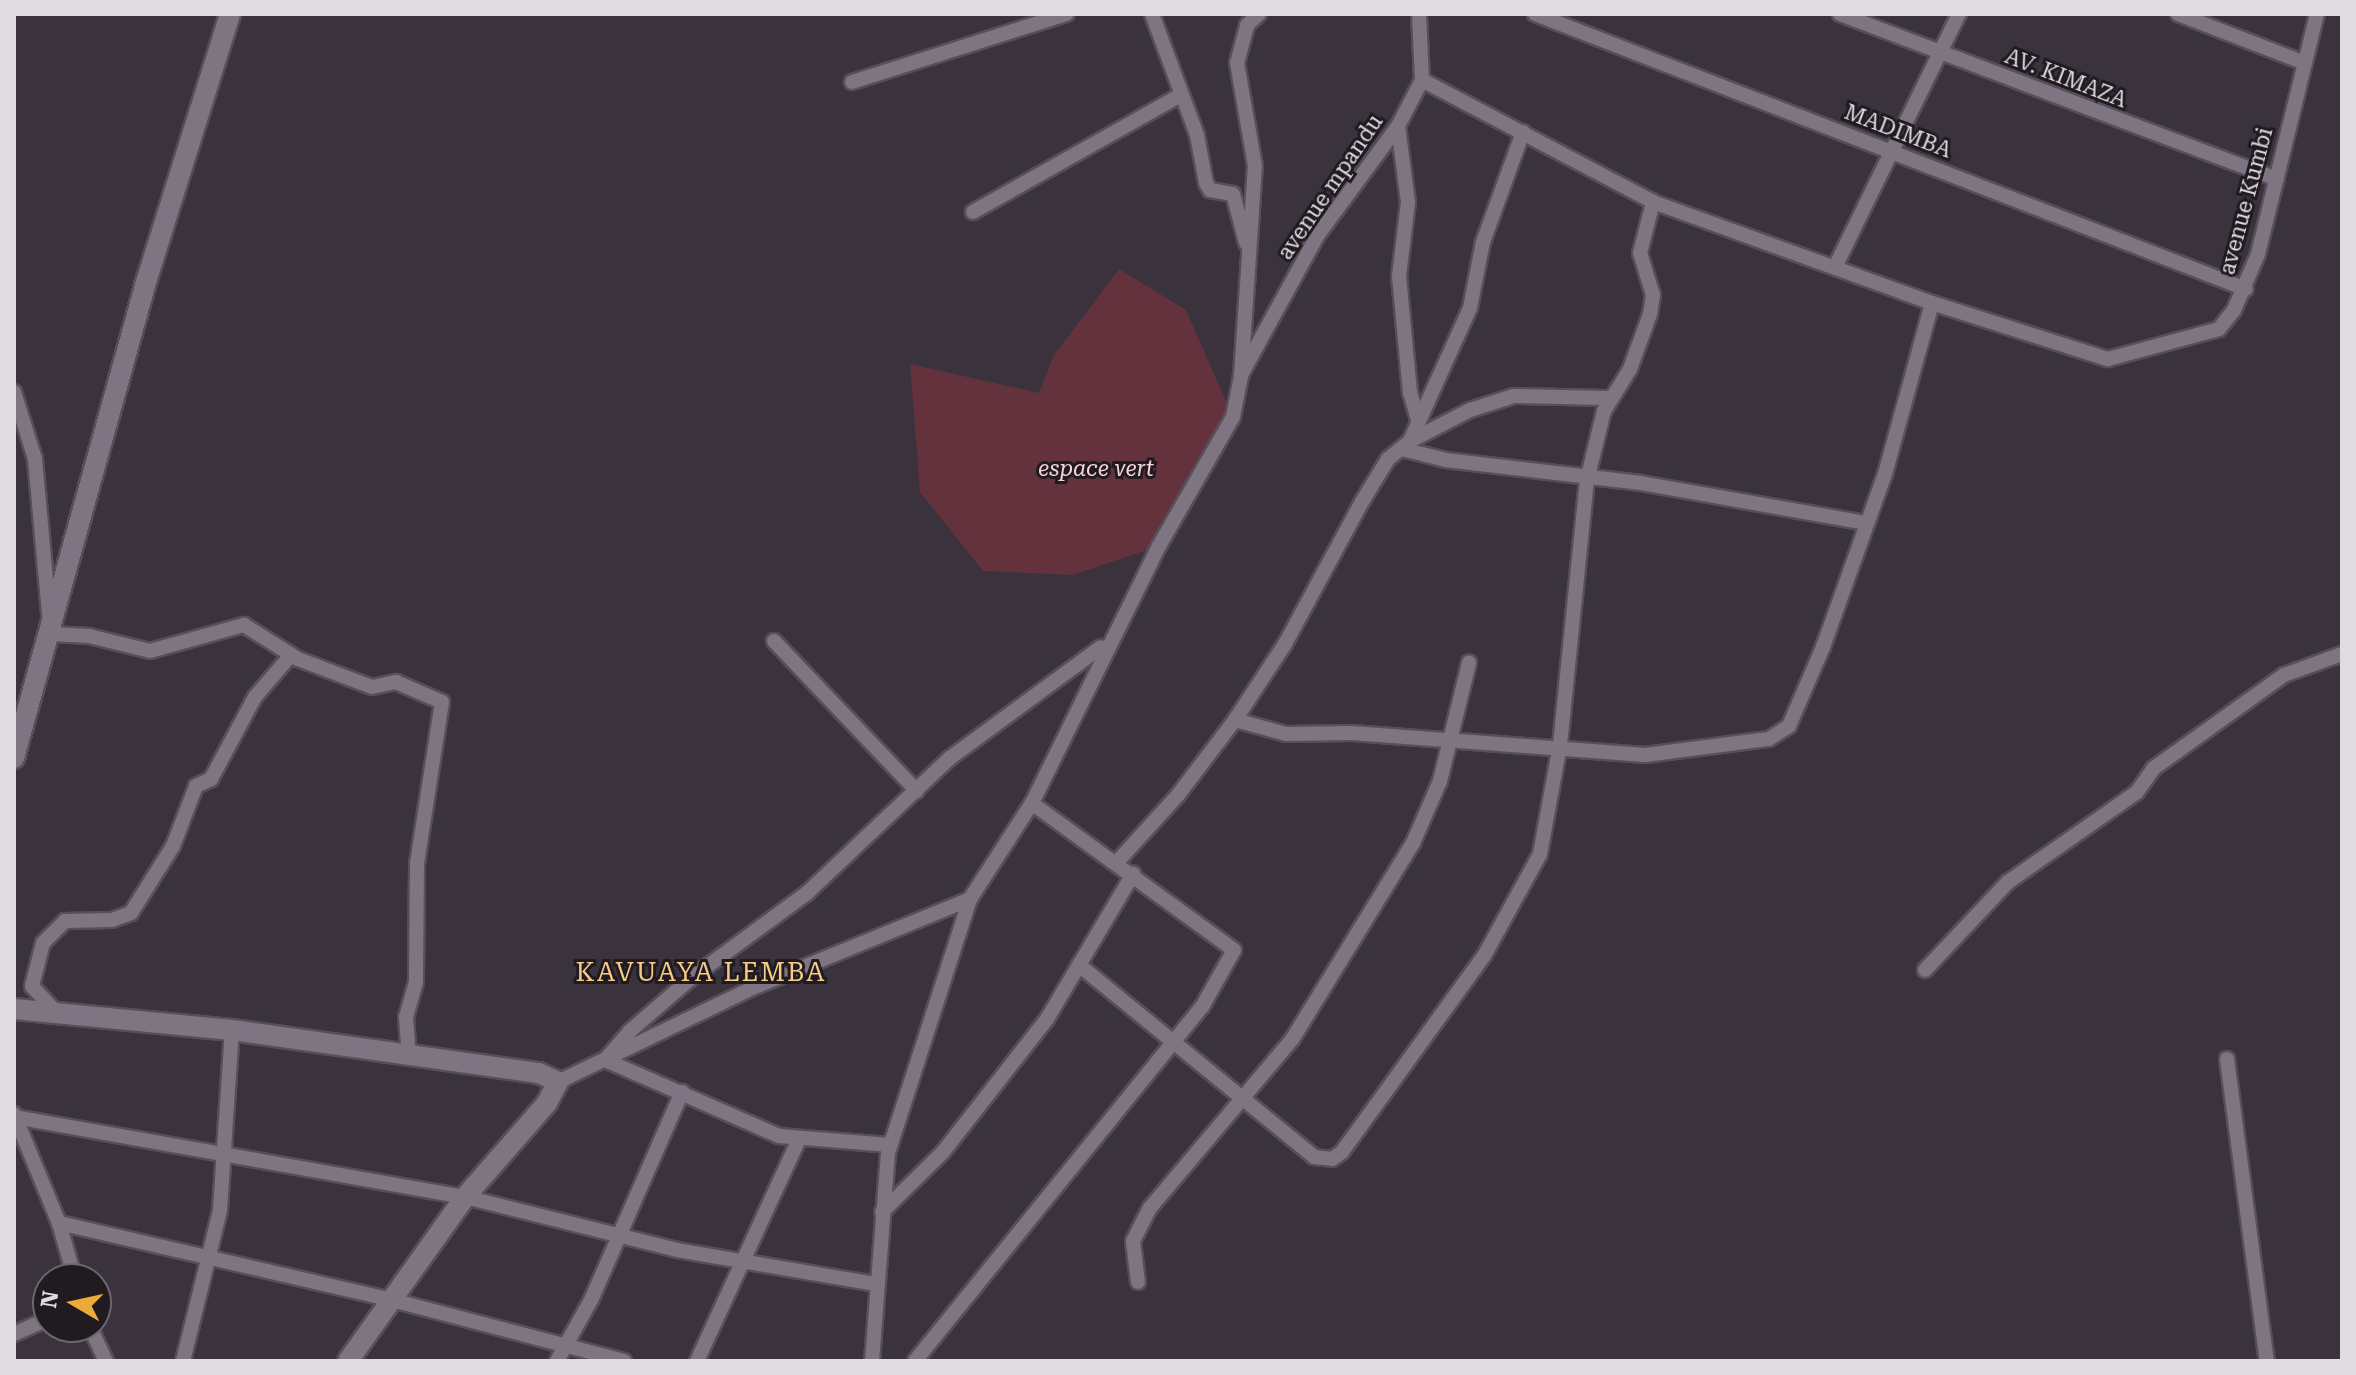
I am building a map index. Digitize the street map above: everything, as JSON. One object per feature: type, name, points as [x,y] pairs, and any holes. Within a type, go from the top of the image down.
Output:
[{"type":"street","points":[[14,758],[51,634],[147,279],[230,14]]},
{"type":"street","points":[[852,82],[1067,14]]},
{"type":"street","points":[[1152,14],[1197,135],[1206,183],[1210,190],[1233,194],[1250,255]]},
{"type":"street","points":[[872,1361],[875,1284],[890,1145],[970,899],[1032,803],[1159,546],[1227,434],[1241,376],[1255,166],[1237,63],[1247,25],[1259,14]]},
{"type":"street","points":[[1235,720],[1286,734],[1352,733],[1451,742],[1560,745],[1645,755],[1753,743],[1789,726],[1896,435],[1932,303],[1653,202],[1422,80],[1419,14]]},
{"type":"street","name":"MADIMBA","points":[[1535,14],[2246,289]]},
{"type":"street","name":"AV. KIMAZA","points":[[1840,14],[2277,179]]},
{"type":"street","points":[[1835,267],[1889,150],[1959,14]]},
{"type":"street","points":[[2178,14],[2305,63]]},
{"type":"street","name":"avenue Kumbi","points":[[1932,303],[2108,359],[2219,329],[2246,289],[2277,179],[2317,14]]},
{"type":"street","name":"avenue mpandu","points":[[1241,376],[1317,236],[1398,126],[1422,80]]},
{"type":"street","points":[[973,212],[1181,95]]},
{"type":"street","points":[[1398,126],[1408,202],[1399,276],[1410,392],[1419,423]]},
{"type":"street","points":[[1406,445],[1419,423],[1470,308],[1483,242],[1523,132]]},
{"type":"street","points":[[1079,965],[1246,1098],[1314,1157],[1332,1159],[1342,1152],[1455,999],[1519,897],[1540,854],[1560,745],[1587,480],[1609,398],[1630,369],[1650,314],[1653,295],[1640,253],[1653,202]]},
{"type":"street","points":[[14,392],[35,459],[51,634]]},
{"type":"street","points":[[1117,862],[1178,795],[1235,720],[1285,644],[1388,459],[1406,445],[1470,410],[1514,396],[1609,398]]},
{"type":"street","points":[[1406,445],[1446,460],[1587,480],[1641,483],[1865,523]]},
{"type":"street","points":[[51,634],[89,636],[150,651],[244,625],[291,655],[372,687],[391,682],[421,690],[444,708],[417,863],[416,982],[406,1017],[409,1058]]},
{"type":"street","points":[[774,641],[917,791]]},
{"type":"street","points":[[605,1060],[630,1031],[807,893],[993,722],[1101,647]]},
{"type":"street","points":[[1925,970],[2008,882],[2137,792],[2154,768],[2284,675],[2342,654]]},
{"type":"street","points":[[59,1013],[32,986],[43,943],[65,921],[112,920],[131,913],[173,846],[196,786],[211,779],[255,697],[291,655]]},
{"type":"street","points":[[1138,1282],[1133,1241],[1150,1208],[1246,1098],[1337,973],[1413,843],[1451,742],[1469,663]]},
{"type":"street","points":[[915,1361],[1219,982],[1234,948],[1032,803]]},
{"type":"street","points":[[882,1212],[943,1152],[1047,1019],[1133,874]]},
{"type":"street","points":[[348,1361],[465,1197],[547,1103],[558,1082],[757,986],[970,899]]},
{"type":"street","points":[[14,1009],[232,1030],[409,1058],[539,1073],[558,1082]]},
{"type":"street","points":[[184,1361],[211,1257],[227,1153],[232,1030]]},
{"type":"street","points":[[2227,1059],[2267,1361]]},
{"type":"street","points":[[605,1060],[798,1141],[890,1145]]},
{"type":"street","points":[[560,1354],[682,1092]]},
{"type":"street","points":[[70,1263],[59,1223],[35,1176],[14,1116],[465,1197],[618,1235],[745,1262],[875,1284]]},
{"type":"street","points":[[697,1361],[798,1141]]},
{"type":"street","points":[[59,1223],[392,1300],[560,1354],[624,1361]]},
{"type":"green space","name":"espace vert","points":[[1119,269],[1186,310],[1233,417],[1159,546],[1073,575],[983,571],[920,492],[910,364],[1039,393],[1054,355]]},
{"type":"district","name":"KAVUAYA LEMBA","points":[[701,973]]}]
